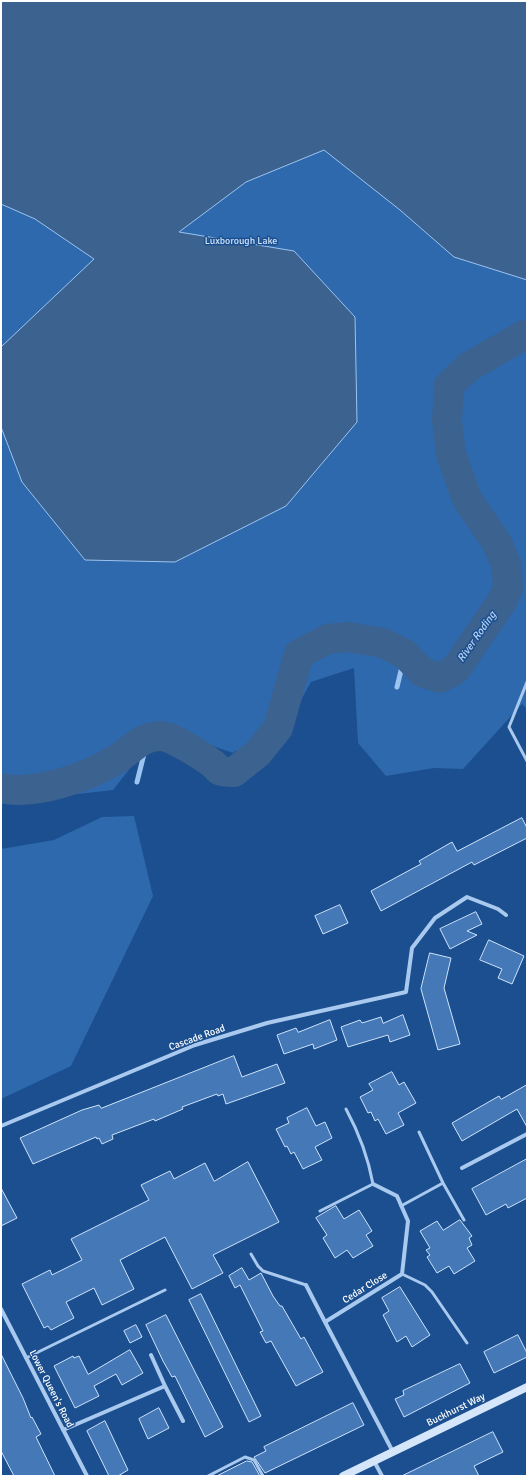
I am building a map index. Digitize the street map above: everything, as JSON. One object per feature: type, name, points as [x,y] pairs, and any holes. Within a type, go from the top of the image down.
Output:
[{"type":"street","name":"Cascade Road","points":[[1,1126],[195,1045],[267,1023],[406,992],[412,948],[435,918],[467,897],[498,909],[506,915]]},
{"type":"street","points":[[462,1168],[527,1134]]},
{"type":"street","name":"Cedar Close","points":[[325,1322],[402,1274],[408,1221],[397,1196],[373,1184]]},
{"type":"street","points":[[306,1285],[393,1452]]},
{"type":"street","name":"Lower Queen's Road","points":[[1,1309],[3,1316],[87,1476]]},
{"type":"street","points":[[151,1356],[183,1421]]},
{"type":"street","points":[[64,1430],[166,1386]]},
{"type":"street","name":"Buckhurst Way","points":[[343,1476],[527,1387]]},
{"type":"street","points":[[374,1461],[382,1476]]},
{"type":"lane","points":[[527,682],[509,727],[527,761]]},
{"type":"lane","points":[[320,1211],[373,1184],[368,1161],[358,1131],[346,1109]]},
{"type":"lane","points":[[419,1132],[443,1183],[464,1220]]},
{"type":"lane","points":[[402,1206],[443,1183]]},
{"type":"lane","points":[[251,1254],[258,1266],[263,1270],[306,1285]]},
{"type":"lane","points":[[402,1274],[424,1285],[432,1292],[467,1343]]},
{"type":"lane","points":[[26,1358],[165,1290]]},
{"type":"lane","points":[[208,1476],[246,1457],[254,1460],[263,1476]]},
{"type":"green space","name":"Luxborough Lake","points":[[1,1],[527,1],[527,709],[522,704],[463,769],[434,768],[386,776],[358,743],[354,668],[311,682],[266,762],[235,751],[233,753],[187,737],[149,744],[113,790],[60,796],[3,785],[1,783]]},
{"type":"green space","points":[[134,816],[153,896],[71,1066],[1,1099],[1,849],[54,840],[102,817]]},
{"type":"shaded area","name":"Luxborough Lake","points":[[1,1],[527,1],[527,280],[454,257],[400,210],[324,150],[246,182],[179,232],[294,251],[355,317],[357,422],[286,506],[175,562],[85,560],[22,482],[1,427],[1,347],[94,259],[35,219],[1,204]]},
{"type":"building","points":[[522,818],[527,828],[527,838],[474,865],[472,862],[381,911],[371,891],[421,864],[419,861],[452,842],[457,851]]},
{"type":"building","points":[[340,905],[348,923],[323,934],[315,916]]},
{"type":"building","points":[[476,912],[482,924],[467,931],[477,935],[450,949],[440,929]]},
{"type":"building","points":[[489,940],[524,956],[512,984],[498,978],[502,969],[480,960]]},
{"type":"building","points":[[430,953],[451,958],[444,988],[460,1044],[438,1050],[421,989]]},
{"type":"building","points":[[403,1015],[410,1035],[390,1042],[388,1035],[348,1047],[341,1027],[360,1020],[362,1023],[381,1017],[383,1023]]},
{"type":"building","points":[[330,1020],[337,1040],[314,1049],[313,1044],[284,1054],[277,1035],[296,1028],[298,1032]]},
{"type":"building","points":[[234,1056],[242,1077],[277,1064],[285,1083],[226,1104],[223,1094],[218,1096],[217,1094],[182,1107],[183,1109],[155,1121],[154,1119],[112,1135],[113,1139],[102,1144],[99,1138],[97,1139],[96,1137],[33,1164],[20,1138],[82,1110],[99,1105],[101,1108]]},
{"type":"building","points":[[392,1072],[399,1085],[404,1082],[416,1103],[398,1113],[404,1125],[386,1134],[378,1119],[375,1121],[371,1112],[368,1113],[360,1097],[373,1090],[369,1084]]},
{"type":"building","points":[[527,1085],[527,1127],[517,1109],[462,1141],[452,1123],[499,1096],[501,1099]]},
{"type":"building","points":[[307,1108],[316,1126],[325,1122],[332,1138],[315,1147],[322,1160],[303,1169],[294,1152],[291,1154],[287,1146],[285,1147],[276,1129],[289,1123],[287,1118]]},
{"type":"building","points":[[527,1159],[527,1198],[508,1208],[506,1204],[486,1215],[472,1189]]},
{"type":"building","points":[[248,1162],[279,1222],[213,1255],[223,1273],[192,1289],[165,1237],[120,1260],[134,1289],[102,1305],[94,1288],[66,1302],[74,1318],[51,1330],[48,1326],[44,1328],[22,1284],[50,1270],[52,1275],[82,1260],[71,1239],[149,1200],[141,1185],[170,1171],[174,1179],[205,1163],[214,1181]]},
{"type":"building","points":[[1,1188],[17,1218],[1,1226]]},
{"type":"building","points":[[336,1206],[344,1219],[359,1210],[372,1231],[366,1235],[373,1246],[353,1258],[347,1250],[335,1258],[323,1238],[327,1235],[316,1218]]},
{"type":"building","points":[[460,1220],[472,1236],[469,1238],[472,1245],[467,1248],[475,1261],[454,1274],[449,1266],[437,1273],[427,1257],[430,1255],[426,1250],[430,1248],[420,1231],[437,1221],[443,1230]]},
{"type":"building","points":[[242,1268],[249,1280],[261,1273],[273,1296],[280,1306],[282,1306],[301,1339],[304,1337],[323,1372],[296,1386],[271,1341],[266,1343],[260,1332],[263,1331],[240,1285],[235,1288],[229,1276]]},
{"type":"building","points":[[400,1287],[430,1335],[412,1347],[406,1336],[397,1342],[383,1315],[389,1311],[382,1298]]},
{"type":"building","points":[[201,1294],[261,1416],[249,1422],[189,1300]]},
{"type":"building","points":[[166,1315],[223,1427],[205,1437],[175,1376],[172,1377],[146,1325]]},
{"type":"building","points":[[136,1325],[142,1337],[130,1343],[124,1331]]},
{"type":"building","points":[[518,1335],[527,1353],[527,1357],[494,1373],[484,1352]]},
{"type":"building","points":[[130,1350],[143,1373],[122,1385],[116,1374],[94,1386],[99,1396],[75,1408],[54,1366],[73,1356],[74,1358],[79,1356],[88,1374]]},
{"type":"building","points":[[1,1354],[23,1398],[31,1418],[32,1417],[41,1434],[36,1437],[55,1476],[14,1476],[1,1451]]},
{"type":"building","points":[[460,1364],[470,1383],[404,1417],[395,1399],[404,1395],[403,1391]]},
{"type":"building","points":[[353,1403],[364,1425],[265,1473],[254,1457],[266,1451],[264,1447]]},
{"type":"building","points":[[159,1408],[169,1428],[148,1439],[139,1419]]},
{"type":"building","points":[[105,1421],[128,1470],[118,1476],[109,1476],[87,1431]]},
{"type":"building","points":[[493,1432],[503,1452],[474,1466],[479,1476],[402,1476]]},
{"type":"building","points":[[247,1461],[252,1462],[260,1476],[217,1476]]},
{"type":"waterway","name":"River Roding","points":[[1,788],[15,790],[45,787],[77,778],[105,766],[143,740],[155,736],[166,737],[188,747],[219,770],[224,772],[234,772],[258,753],[278,728],[299,654],[328,639],[348,637],[383,643],[405,654],[422,672],[440,678],[455,670],[503,600],[508,587],[506,564],[497,543],[467,499],[451,454],[447,421],[449,385],[470,366],[524,335],[527,335]]},
{"type":"waterway","points":[[397,687],[405,654]]},
{"type":"waterway","points":[[137,782],[148,738]]}]
